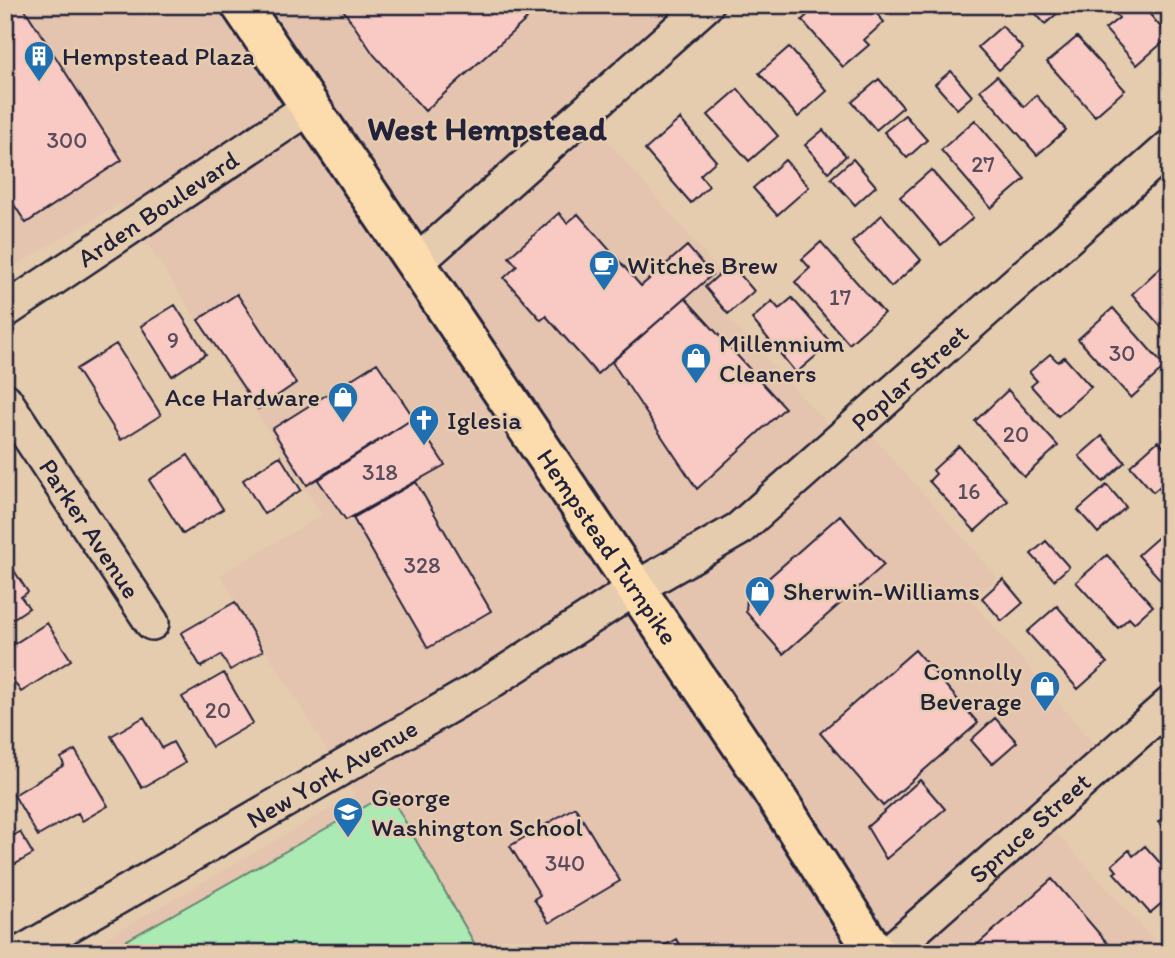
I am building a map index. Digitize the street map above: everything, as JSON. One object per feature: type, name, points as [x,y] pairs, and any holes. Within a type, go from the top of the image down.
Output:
[{"type":"main road","name":"Hempstead Turnpike","points":[[241,5],[803,837],[875,953]]},
{"type":"street","points":[[416,263],[706,5]]},
{"type":"street","name":"Arden Boulevard","points":[[5,311],[310,107]]},
{"type":"street","name":"Poplar Street","points":[[636,588],[739,529],[1170,147]]},
{"type":"street","name":"Parker Avenue","points":[[5,400],[152,623]]},
{"type":"street","name":"New York Avenue","points":[[21,953],[487,684],[636,588]]},
{"type":"street","name":"Spruce Street","points":[[888,953],[1170,704]]},
{"type":"shaded area","points":[[5,5],[670,5],[684,21],[580,109],[720,271],[702,287],[726,316],[838,435],[857,419],[998,577],[972,601],[1105,757],[1041,816],[1166,953],[80,953],[354,795],[220,575],[322,515],[121,203],[5,272]]},
{"type":"green space","name":"George Washington School","points":[[389,793],[480,953],[104,953]]},
{"type":"building","name":"Hempstead Plaza","points":[[5,5],[22,5],[122,160],[26,223],[5,191]]},
{"type":"building","points":[[340,5],[514,5],[527,19],[425,111],[374,55]]},
{"type":"building","points":[[831,5],[869,5],[884,22],[864,40],[869,45],[843,67],[802,20],[817,6],[823,12]]},
{"type":"building","points":[[1028,5],[1067,5],[1045,24]]},
{"type":"building","points":[[1109,5],[1142,5],[1169,37],[1137,65],[1105,29],[1119,18]]},
{"type":"building","points":[[1002,26],[1023,49],[999,70],[978,47]]},
{"type":"building","points":[[1077,37],[1125,90],[1095,116],[1047,62]]},
{"type":"building","points":[[789,47],[827,91],[798,117],[759,73]]},
{"type":"building","points":[[951,71],[972,96],[957,109],[935,84]]},
{"type":"building","points":[[997,76],[1024,107],[1036,95],[1066,130],[1037,155],[980,90]]},
{"type":"building","points":[[879,79],[903,107],[876,130],[852,102]]},
{"type":"building","points":[[738,89],[778,136],[749,161],[708,115]]},
{"type":"building","points":[[905,115],[927,140],[907,158],[884,132]]},
{"type":"building","points":[[680,119],[716,161],[700,175],[709,186],[691,203],[645,150]]},
{"type":"building","points":[[975,120],[1025,179],[991,208],[941,150]]},
{"type":"building","points":[[823,130],[846,156],[828,172],[805,145]]},
{"type":"building","points":[[853,159],[876,186],[855,205],[831,178]]},
{"type":"building","points":[[785,160],[809,187],[777,215],[753,188]]},
{"type":"building","points":[[931,170],[973,218],[941,245],[900,197]]},
{"type":"building","name":"Witches Brew","points":[[559,213],[567,223],[578,214],[641,286],[687,246],[712,275],[597,374],[546,316],[541,320],[504,278],[517,266],[509,257]]},
{"type":"building","points":[[882,215],[921,260],[891,287],[852,242]]},
{"type":"building","points":[[821,242],[884,313],[849,344],[795,282],[810,268],[802,259]]},
{"type":"building","points":[[731,264],[754,291],[728,314],[705,287]]},
{"type":"building","points":[[1163,265],[1170,273],[1170,337],[1132,294]]},
{"type":"building","points":[[237,294],[296,383],[258,409],[198,320]]},
{"type":"building","name":"Millennium Cleaners","points":[[685,298],[785,408],[697,489],[612,362]]},
{"type":"building","points":[[792,298],[831,343],[796,373],[752,319],[772,301],[779,309]]},
{"type":"building","points":[[175,305],[206,354],[172,376],[141,326]]},
{"type":"building","points":[[1113,308],[1165,367],[1131,398],[1078,339]]},
{"type":"building","points":[[116,344],[161,415],[121,440],[76,369]]},
{"type":"building","points":[[1050,354],[1058,362],[1064,357],[1091,387],[1058,416],[1031,386],[1037,381],[1029,372]]},
{"type":"building","name":"Ace Hardware","points":[[377,363],[414,418],[307,485],[272,429]]},
{"type":"building","points":[[1008,390],[1058,446],[1024,477],[975,421]]},
{"type":"building","points":[[414,418],[445,465],[346,520],[318,480]]},
{"type":"building","points":[[1102,436],[1125,462],[1103,482],[1079,456]]},
{"type":"building","points":[[1158,441],[1170,454],[1170,478],[1153,492],[1130,466]]},
{"type":"building","points":[[959,446],[1008,501],[975,531],[929,481],[936,474],[933,470]]},
{"type":"building","points":[[188,455],[223,509],[183,534],[149,480]]},
{"type":"building","points":[[280,456],[301,490],[264,514],[243,480]]},
{"type":"building","points":[[416,482],[491,611],[428,648],[353,518]]},
{"type":"building","points":[[1107,485],[1126,507],[1098,533],[1078,510]]},
{"type":"building","points":[[840,515],[884,565],[783,654],[746,612],[747,597]]},
{"type":"building","points":[[1164,532],[1170,537],[1170,590],[1138,555]]},
{"type":"building","points":[[1046,541],[1069,567],[1054,580],[1031,554]]},
{"type":"building","points":[[1107,555],[1153,606],[1134,623],[1129,618],[1118,628],[1076,582]]},
{"type":"building","points":[[11,566],[28,592],[21,597],[29,608],[5,624],[5,569]]},
{"type":"building","points":[[1003,579],[1023,603],[1002,621],[982,598]]},
{"type":"building","points":[[235,602],[263,651],[230,670],[221,655],[201,667],[181,633]]},
{"type":"building","points":[[1057,606],[1107,663],[1078,689],[1027,632]]},
{"type":"building","points":[[47,623],[71,660],[21,692],[5,668],[5,650]]},
{"type":"building","points":[[915,650],[978,723],[883,806],[820,733]]},
{"type":"building","points":[[224,673],[253,723],[212,747],[182,697]]},
{"type":"building","points":[[144,717],[162,748],[173,742],[185,763],[142,788],[111,736]]},
{"type":"building","points":[[995,718],[1017,742],[992,764],[971,740]]},
{"type":"building","points":[[75,750],[108,806],[82,821],[78,813],[38,836],[14,795],[64,765],[61,758]]},
{"type":"building","points":[[920,780],[945,809],[886,859],[867,827]]},
{"type":"building","points":[[1170,803],[1170,835],[1158,822],[1168,813],[1163,809]]},
{"type":"building","points":[[575,807],[620,881],[549,923],[534,899],[540,895],[510,846]]},
{"type":"building","points":[[5,831],[9,838],[20,832],[33,854],[5,870]]},
{"type":"building","points":[[1145,846],[1170,874],[1170,896],[1150,913],[1114,873],[1117,871],[1112,865],[1129,850],[1133,856]]},
{"type":"building","points":[[1052,879],[1116,953],[971,953],[970,951]]},
{"type":"building","points":[[676,939],[684,953],[653,953],[660,948]]},
{"type":"place","name":"Hempstead Plaza","points":[[39,83]]},
{"type":"place","name":"Witches Brew","points":[[604,292]]},
{"type":"place","name":"Millennium Cleaners","points":[[696,385]]},
{"type":"place","name":"Ace Hardware","points":[[343,424]]},
{"type":"place","name":"Iglesia","points":[[424,447]]},
{"type":"place","name":"Sherwin-Williams","points":[[760,618]]},
{"type":"place","name":"Connolly Beverage","points":[[1045,713]]},
{"type":"place","name":"George Washington School","points":[[348,839]]},
{"type":"district","name":"West Hempstead","points":[[487,128]]}]
